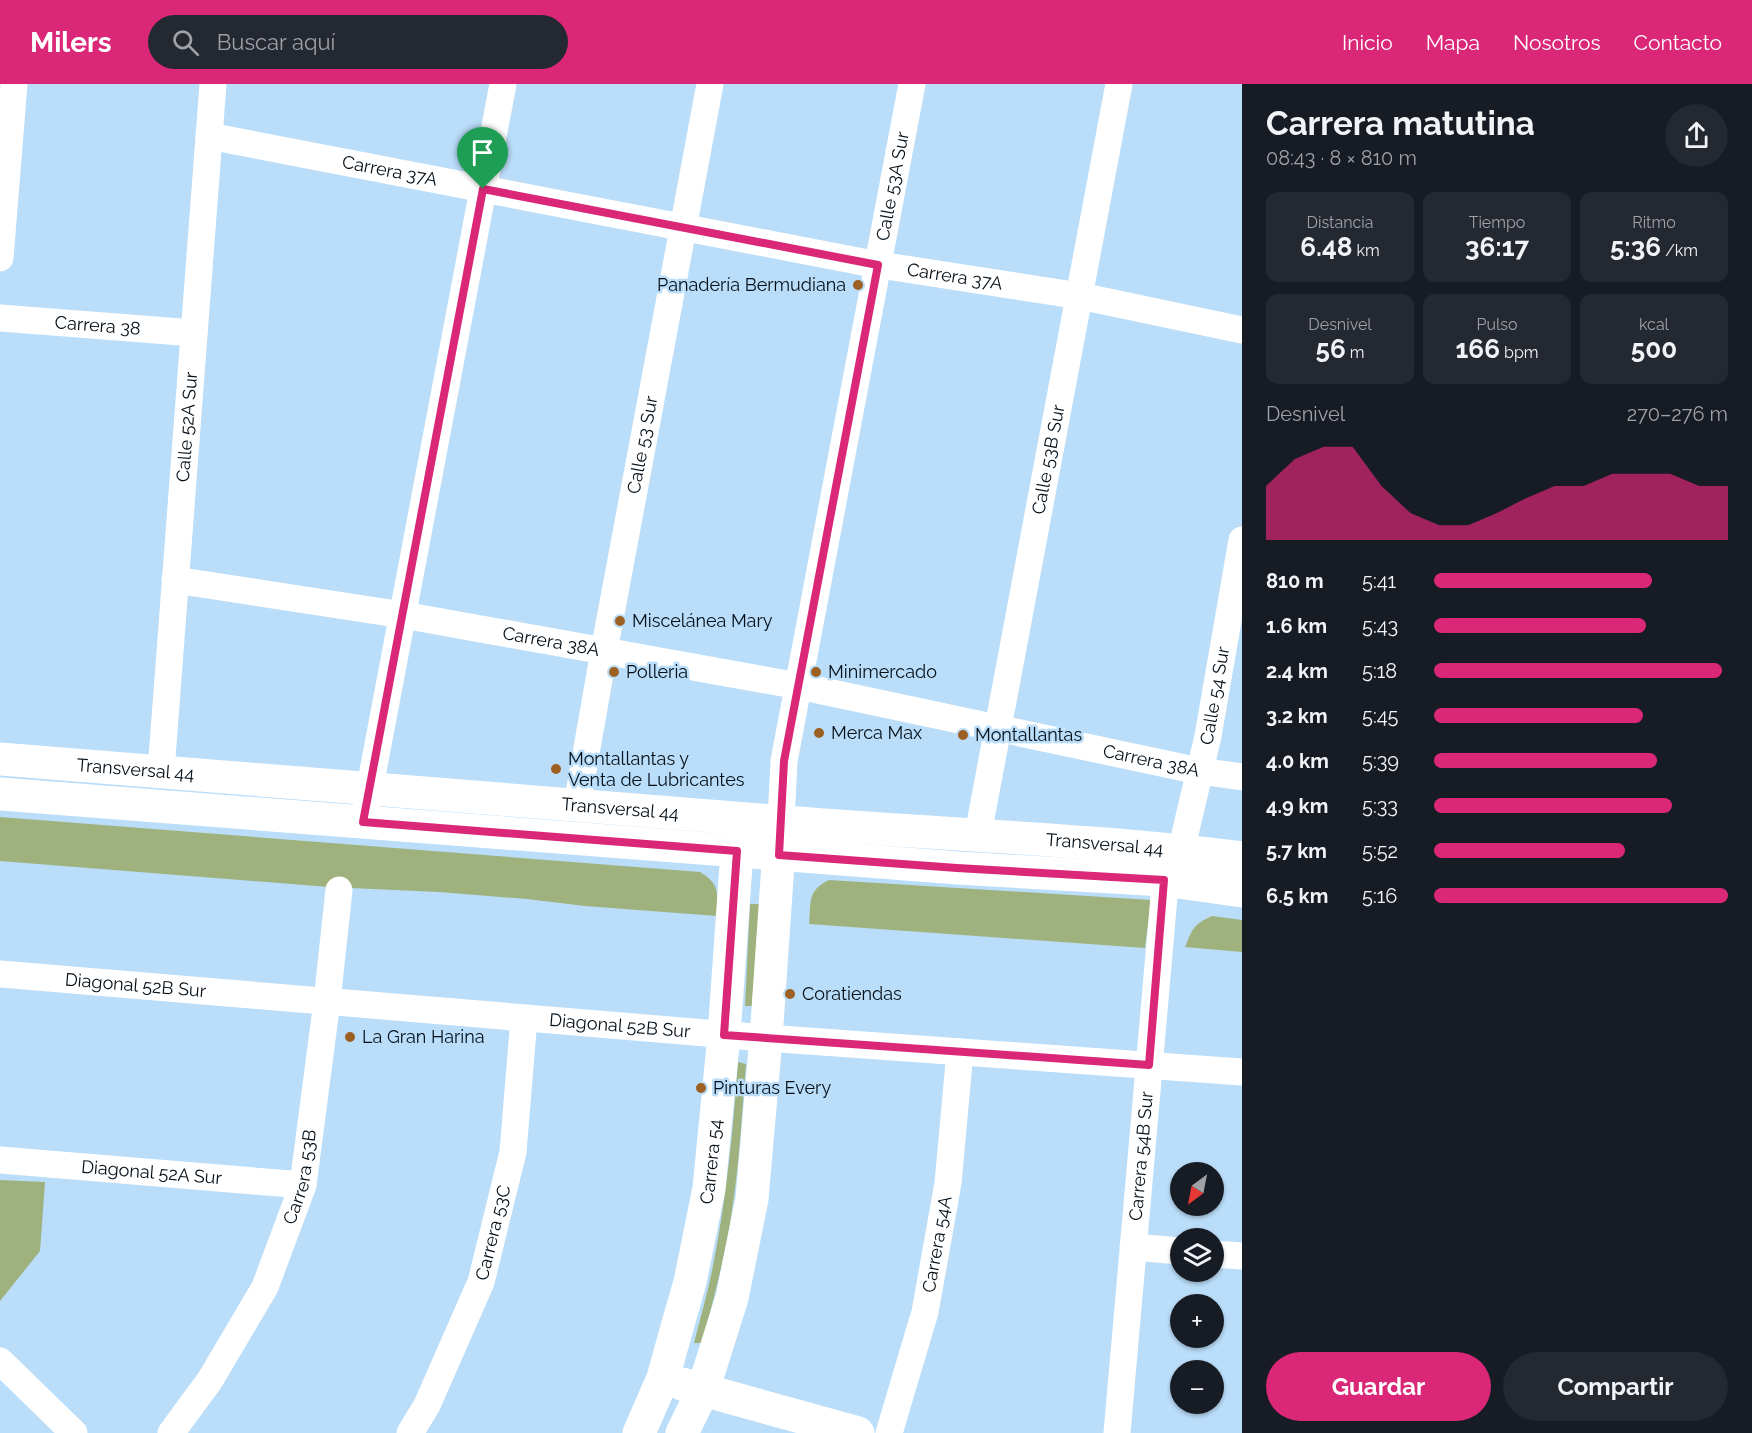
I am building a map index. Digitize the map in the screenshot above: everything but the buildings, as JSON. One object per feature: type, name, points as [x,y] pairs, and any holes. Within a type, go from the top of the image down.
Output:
[{"type":"street","points":[[0,258],[14,84]]},
{"type":"street","name":"Calle 52A Sur","points":[[161,771],[213,84]]},
{"type":"street","points":[[363,822],[503,84]]},
{"type":"street","name":"Calle 53 Sur","points":[[578,805],[604,651],[710,84]]},
{"type":"street","name":"Calle 53A Sur","points":[[772,820],[912,84]]},
{"type":"street","name":"Calle 53B Sur","points":[[978,834],[1119,84]]},
{"type":"street","name":"Carrera 37A","points":[[209,136],[878,265],[1080,296],[1242,330]]},
{"type":"street","name":"Carrera 38","points":[[0,318],[194,333]]},
{"type":"street","name":"Calle 54 Sur","points":[[1181,851],[1208,736],[1242,540]]},
{"type":"street","name":"Carrera 38A","points":[[175,580],[402,615],[799,686],[1199,771],[1242,777]]},
{"type":"street","name":"Transversal 44","points":[[0,759],[978,834],[1242,858]]},
{"type":"street","name":"Transversal 44","points":[[0,794],[779,855],[1164,880],[1242,891]]},
{"type":"street","points":[[682,1433],[703,1390],[732,1298],[752,1199],[779,855],[772,820]]},
{"type":"street","name":"Carrera 54","points":[[639,1433],[663,1378],[690,1282],[709,1188],[724,1035],[737,851],[744,832],[754,823],[772,820]]},
{"type":"street","name":"Carrera 54B Sur","points":[[1117,1433],[1164,880]]},
{"type":"street","name":"Carrera 53B","points":[[171,1433],[210,1380],[265,1287],[303,1185],[339,890]]},
{"type":"street","name":"Diagonal 52B Sur","points":[[0,974],[724,1035],[1242,1072]]},
{"type":"street","name":"Carrera 53C","points":[[410,1433],[427,1405],[481,1282],[513,1152],[525,1018]]},
{"type":"street","name":"Carrera 54A","points":[[890,1433],[925,1312],[948,1183],[960,1052]]},
{"type":"street","name":"Diagonal 52A Sur","points":[[0,1160],[303,1185]]},
{"type":"street","points":[[1133,1247],[1170,1250]]},
{"type":"street","points":[[1224,1255],[1242,1256]]},
{"type":"street","points":[[0,1361],[74,1433]]},
{"type":"street","points":[[663,1378],[858,1433]]},
{"type":"green space","points":[[0,817],[700,872],[707,876],[716,890],[717,916],[439,892],[329,887],[0,861]]},
{"type":"green space","points":[[829,880],[1151,900],[1145,948],[809,924],[810,903],[814,893],[817,888]]},
{"type":"green space","points":[[750,904],[760,904],[752,1006],[745,1006]]},
{"type":"green space","points":[[1212,916],[1242,920],[1242,952],[1185,947],[1194,928]]},
{"type":"green space","points":[[738,1062],[746,1064],[730,1221],[720,1273],[702,1343],[694,1343],[710,1280],[721,1219]]},
{"type":"green space","points":[[0,1180],[45,1182],[40,1251],[0,1301]]},
{"type":"place","name":"Panadería Bermudiana","points":[[858,285]]},
{"type":"place","name":"Miscelánea Mary","points":[[620,621]]},
{"type":"place","name":"Polleria","points":[[614,672]]},
{"type":"place","name":"Minimercado","points":[[816,672]]},
{"type":"place","name":"Merca Max","points":[[819,733]]},
{"type":"place","name":"Montallantas","points":[[963,735]]},
{"type":"place","name":"Montallantas y Venta de Lubricantes","points":[[556,769]]},
{"type":"place","name":"Coratiendas","points":[[790,994]]},
{"type":"place","name":"La Gran Harina","points":[[350,1037]]},
{"type":"place","name":"Pinturas Every","points":[[701,1088]]},
{"type":"route","points":[[483,189],[878,265],[784,761],[779,855],[1164,880],[1149,1065],[724,1035],[737,851],[363,822],[483,189]]}]
